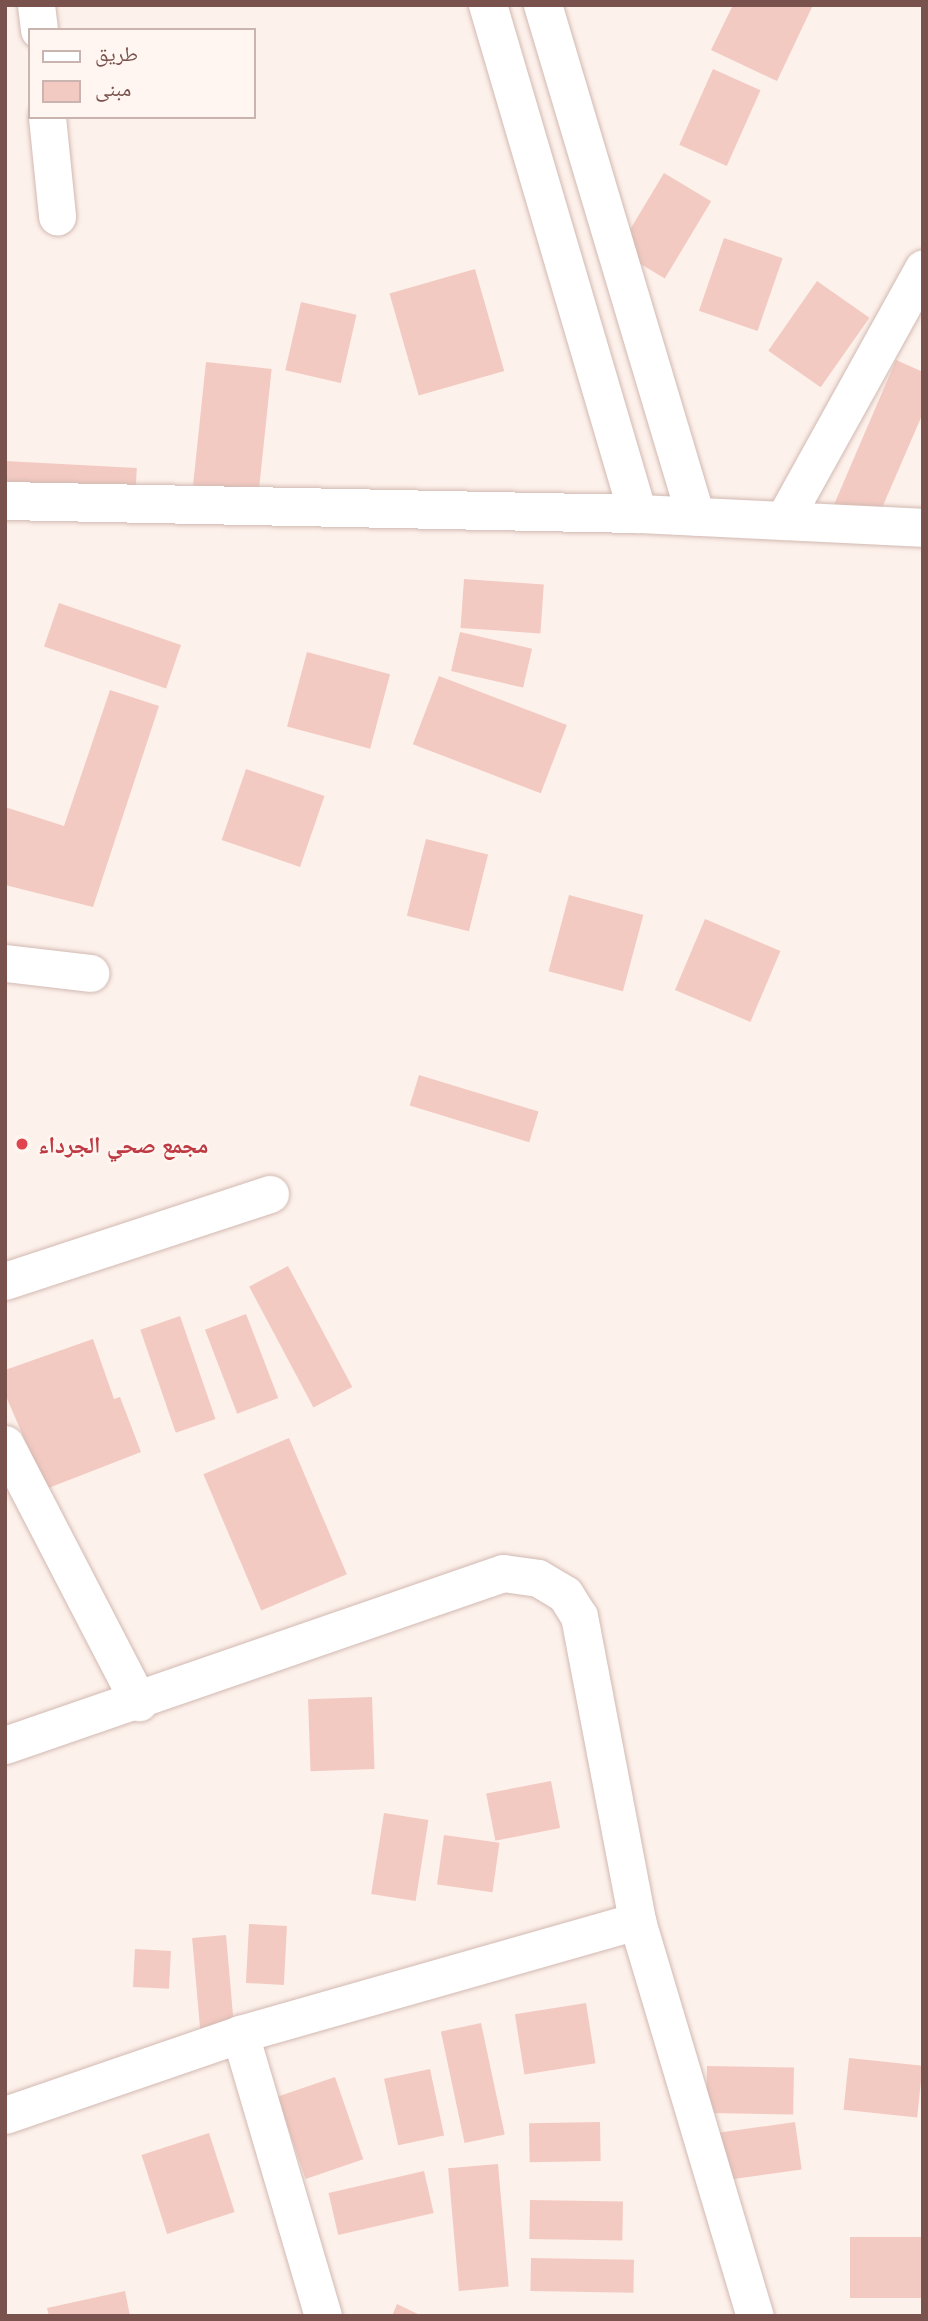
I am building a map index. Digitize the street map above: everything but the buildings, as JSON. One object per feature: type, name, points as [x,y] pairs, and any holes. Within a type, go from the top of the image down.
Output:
[{"type":"street","points":[[36,5],[39,28]]},
{"type":"street","points":[[488,5],[638,514]]},
{"type":"street","points":[[543,5],[696,517]]},
{"type":"street","points":[[47,119],[57,216]]},
{"type":"street","points":[[783,521],[923,268]]},
{"type":"street","points":[[5,501],[638,514],[923,528]]},
{"type":"street","points":[[5,963],[90,973]]},
{"type":"street","points":[[5,1281],[270,1194]]},
{"type":"street","points":[[5,1444],[139,1702]]},
{"type":"street","points":[[5,1745],[139,1702],[503,1573],[538,1578],[565,1594],[579,1615],[638,1921],[755,2316]]},
{"type":"street","points":[[5,2115],[240,2034],[638,1921]]},
{"type":"street","points":[[240,2034],[323,2316]]},
{"type":"place","name":"مجمع صحي الجرداء","points":[[22,1144]]}]
